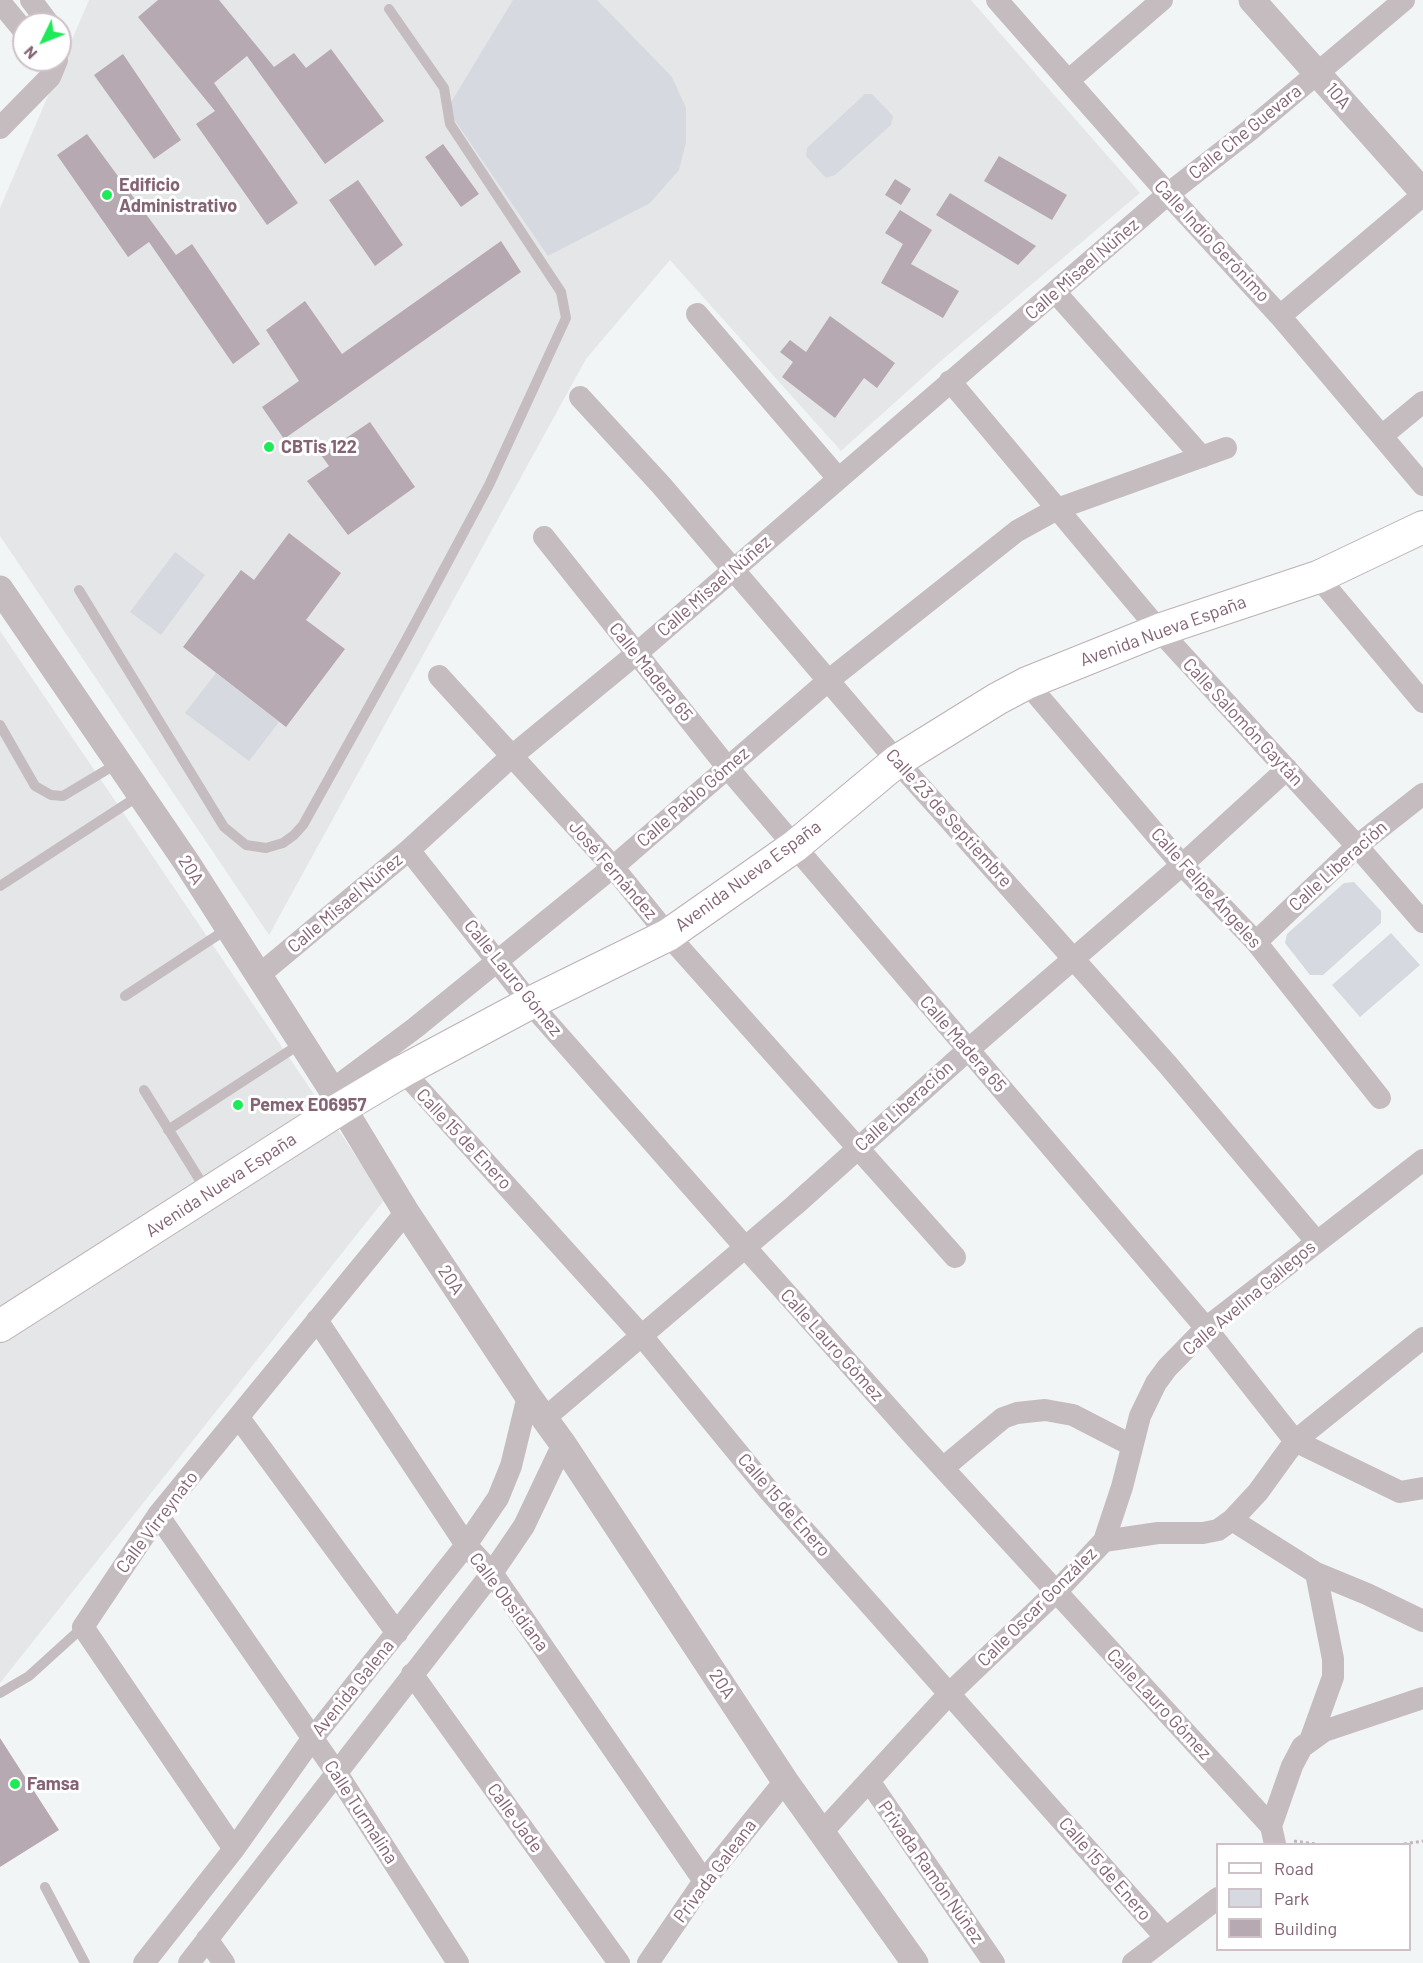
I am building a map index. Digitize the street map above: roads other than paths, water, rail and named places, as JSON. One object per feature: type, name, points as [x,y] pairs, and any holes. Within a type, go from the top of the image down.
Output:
[{"type":"main road","name":"Avenida Nueva España","points":[[0,1326],[208,1193],[336,1099],[403,1071],[530,1003],[668,935],[795,846],[897,761],[1027,683],[1159,630],[1318,577],[1423,527]]},
{"type":"street","points":[[31,0],[40,12]]},
{"type":"street","name":"Calle Indio Gerónimo","points":[[997,0],[1168,194],[1281,316],[1423,485]]},
{"type":"street","points":[[1069,80],[1162,0]]},
{"type":"street","name":"10A","points":[[1252,0],[1423,194]]},
{"type":"street","name":"Calle Che Guevara","points":[[1168,194],[1250,130],[1404,0]]},
{"type":"street","points":[[0,2],[12,16]]},
{"type":"street","points":[[0,128],[50,77],[52,72]]},
{"type":"street","name":"Calle Misael Núñez","points":[[258,976],[409,850],[512,756],[636,654],[837,477],[1056,293],[1168,194]]},
{"type":"street","points":[[1281,316],[1423,194]]},
{"type":"street","points":[[1056,293],[1202,458]]},
{"type":"street","points":[[697,314],[837,477]]},
{"type":"street","name":"Calle Salomón Gaytán","points":[[950,381],[1159,630],[1357,846],[1423,922]]},
{"type":"street","name":"Calle 23 de Septiembre","points":[[580,397],[734,570],[897,761],[1075,958],[1316,1241]]},
{"type":"street","points":[[1383,435],[1423,402]]},
{"type":"street","name":"Calle Pablo Gómez","points":[[336,1099],[414,1028],[613,867],[829,680],[1017,531],[1057,509],[1226,448]]},
{"type":"street","name":"Calle Madera 65","points":[[544,537],[727,767],[1206,1329],[1295,1441],[1400,1492],[1423,1488]]},
{"type":"street","points":[[1318,577],[1423,702]]},
{"type":"street","name":"20A","points":[[0,589],[187,863],[406,1212],[528,1396],[563,1444],[786,1781],[915,1963]]},
{"type":"street","name":"José Fernández","points":[[439,676],[613,867],[668,935],[955,1257]]},
{"type":"street","name":"Calle Felipe Ángeles","points":[[1027,683],[1182,865],[1256,942],[1380,1098]]},
{"type":"street","name":"Calle Liberación","points":[[545,1418],[745,1247],[1182,865],[1287,769]]},
{"type":"street","name":"Calle Liberación","points":[[1256,942],[1357,846],[1423,794]]},
{"type":"street","name":"Calle Lauro Gómez","points":[[409,850],[498,959],[530,1003],[745,1247],[1273,1835]]},
{"type":"street","name":"Calle 15 de Enero","points":[[403,1071],[642,1335],[770,1492],[1166,1938]]},
{"type":"street","name":"Calle Avelina Gallegos","points":[[1104,1541],[1122,1487],[1140,1416],[1156,1383],[1206,1329],[1316,1241],[1423,1160]]},
{"type":"street","name":"Calle Virreynato","points":[[83,1627],[158,1515],[406,1212]]},
{"type":"street","name":"Calle Obsidiana","points":[[317,1320],[466,1545],[492,1574],[704,1881]]},
{"type":"street","name":"Calle Oscar González","points":[[822,1832],[950,1693],[1056,1592],[1104,1541],[1158,1533],[1203,1533],[1218,1530],[1232,1520],[1258,1492],[1295,1441],[1423,1338]]},
{"type":"street","name":"Avenida Galena","points":[[144,1963],[234,1849],[312,1739],[466,1545],[498,1498],[511,1466],[528,1396]]},
{"type":"street","points":[[943,1468],[1003,1418],[1027,1412],[1063,1412],[1131,1445]]},
{"type":"street","points":[[239,1418],[397,1633]]},
{"type":"street","name":"Avenida Galena","points":[[189,1963],[492,1574],[524,1526],[563,1444]]},
{"type":"street","name":"Calle Turmalina","points":[[158,1515],[336,1772],[458,1963]]},
{"type":"street","points":[[1232,1520],[1316,1573],[1423,1622]]},
{"type":"street","points":[[1273,1835],[1296,1756],[1311,1738],[1333,1677],[1333,1659],[1316,1573]]},
{"type":"street","points":[[83,1627],[234,1849]]},
{"type":"street","name":"Calle Jade","points":[[412,1674],[619,1963]]},
{"type":"street","points":[[1311,1738],[1423,1698]]},
{"type":"street","name":"Privada Galeana","points":[[648,1963],[704,1881],[786,1781]]},
{"type":"street","name":"Privada Ramón Núñez","points":[[869,1782],[994,1963]]},
{"type":"street","points":[[1133,1963],[1216,1900]]},
{"type":"street","points":[[207,1939],[224,1963]]},
{"type":"lane","points":[[79,590],[224,827],[246,845],[266,848],[283,843],[294,835],[303,825],[489,485],[566,318],[561,292],[450,124],[444,88],[388,9]]},
{"type":"lane","points":[[0,725],[35,786],[51,795],[63,795],[118,763]]},
{"type":"lane","points":[[0,886],[140,795]]},
{"type":"lane","points":[[125,996],[227,929]]},
{"type":"lane","points":[[168,1130],[300,1044]]},
{"type":"lane","points":[[144,1090],[208,1193]]},
{"type":"lane","points":[[0,1693],[29,1676],[83,1627]]},
{"type":"lane","points":[[45,1887],[85,1963]]},
{"type":"place","name":"Edificio Administrativo","points":[[107,195]]},
{"type":"place","name":"CBTis 122","points":[[269,447]]},
{"type":"place","name":"Pemex E06957","points":[[238,1105]]},
{"type":"place","name":"Famsa","points":[[15,1784]]}]
